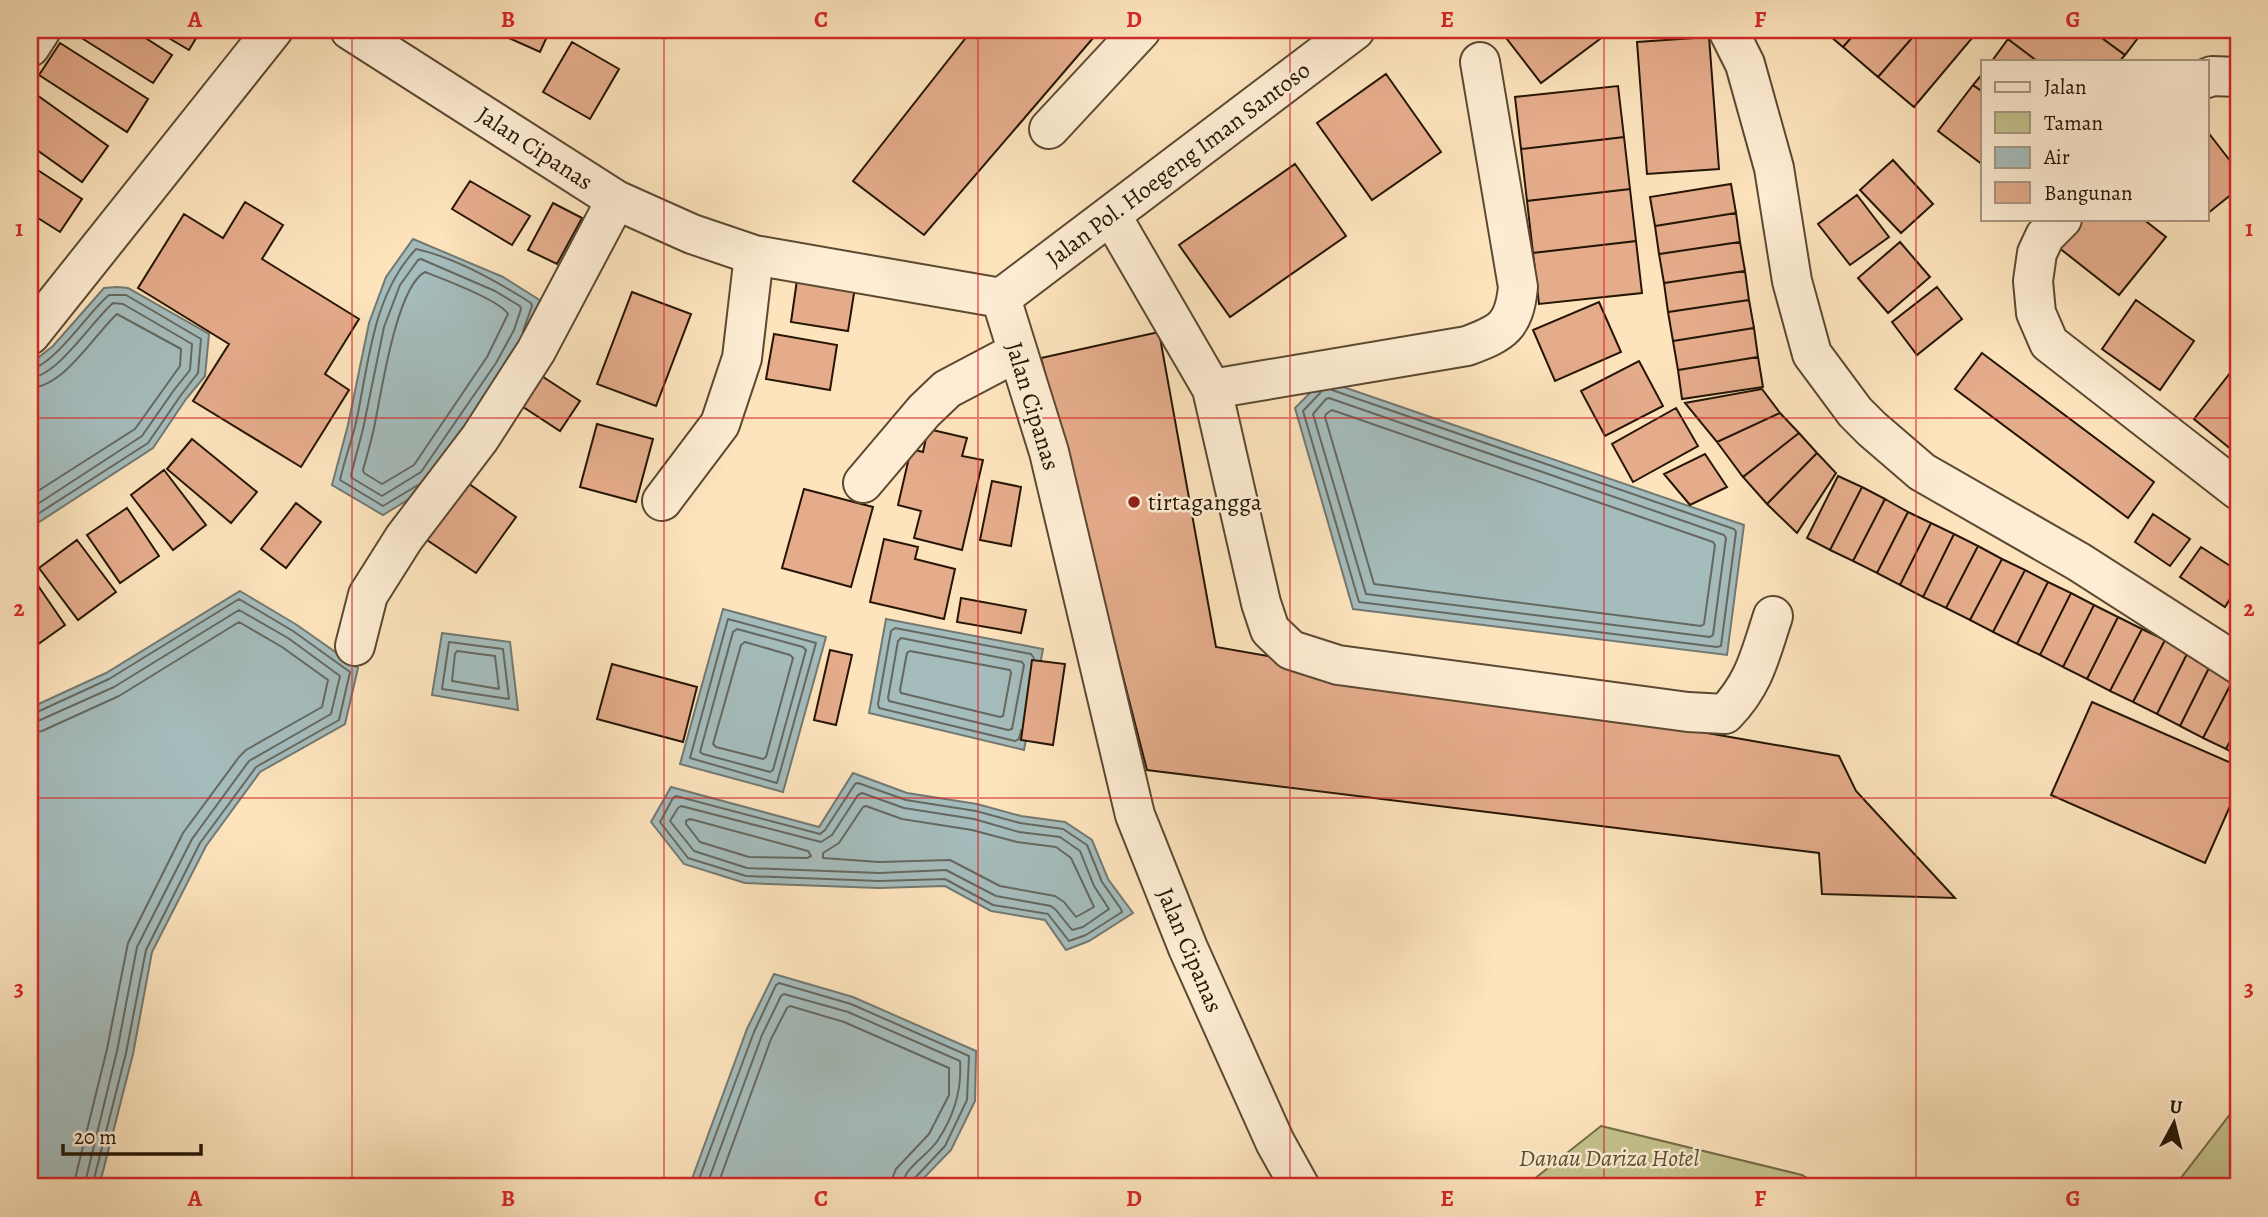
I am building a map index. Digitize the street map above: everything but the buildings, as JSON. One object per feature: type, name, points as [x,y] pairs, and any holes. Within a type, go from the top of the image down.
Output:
[{"type":"street","points":[[30,47],[41,30]]},
{"type":"street","points":[[30,335],[273,30]]},
{"type":"street","name":"Jalan Cipanas","points":[[350,30],[616,200],[692,234],[754,255],[1001,298],[1049,452],[1135,815],[1188,948],[1275,1142],[1300,1187]]},
{"type":"street","points":[[1049,129],[1140,30]]},
{"type":"street","name":"Jalan Pol. Hoegeng Iman Santoso","points":[[1001,298],[1355,30]]},
{"type":"street","points":[[1728,30],[1745,64],[1774,168],[1792,281],[1812,354],[1856,412],[1922,472],[2079,562],[2238,664]]},
{"type":"street","points":[[1212,389],[1467,346],[1492,337],[1507,324],[1516,308],[1518,287],[1480,62]]},
{"type":"street","points":[[2208,78],[2238,77]]},
{"type":"street","points":[[355,646],[368,595],[404,538],[480,438],[536,351],[616,200]]},
{"type":"street","points":[[1111,215],[1212,389],[1261,603],[1270,630],[1291,650],[1338,665],[1688,712],[1725,714],[1742,696],[1753,676],[1773,616]]},
{"type":"street","points":[[2061,220],[2045,236],[2037,253],[2033,281],[2036,313],[2049,343],[2238,490]]},
{"type":"street","points":[[662,501],[720,424],[742,358],[754,255]]},
{"type":"street","points":[[863,483],[924,411],[947,389],[1017,352]]},
{"type":"green space","points":[[2238,1104],[2238,1187],[2174,1187]]},
{"type":"green space","name":"Danau Dariza Hotel","points":[[1601,1126],[1802,1175],[1822,1187],[1524,1187]]},
{"type":"water","points":[[413,239],[503,277],[541,301],[529,336],[432,485],[383,515],[332,485],[348,425],[369,323],[386,277]]},
{"type":"water","points":[[104,288],[128,288],[209,334],[205,376],[153,448],[30,528],[30,364],[53,346]]},
{"type":"water","points":[[1323,380],[1744,525],[1727,655],[1353,609],[1295,408]]},
{"type":"water","points":[[240,591],[297,625],[358,668],[345,724],[260,772],[206,846],[152,952],[133,1054],[99,1187],[30,1187],[30,708],[106,673]]},
{"type":"water","points":[[723,609],[826,637],[783,792],[680,764]]},
{"type":"water","points":[[886,619],[1043,649],[1024,750],[869,713]]},
{"type":"water","points":[[442,633],[510,642],[518,710],[432,695]]},
{"type":"water","points":[[853,773],[907,793],[1065,822],[1092,840],[1108,879],[1133,913],[1089,941],[1066,950],[1045,920],[991,911],[945,886],[879,888],[745,883],[684,864],[651,822],[671,787],[819,827]]},
{"type":"water","points":[[774,974],[853,997],[976,1051],[975,1101],[951,1150],[915,1187],[689,1187],[747,1029]]},
{"type":"place","name":"tirtagangga","points":[[1134,502]]}]
